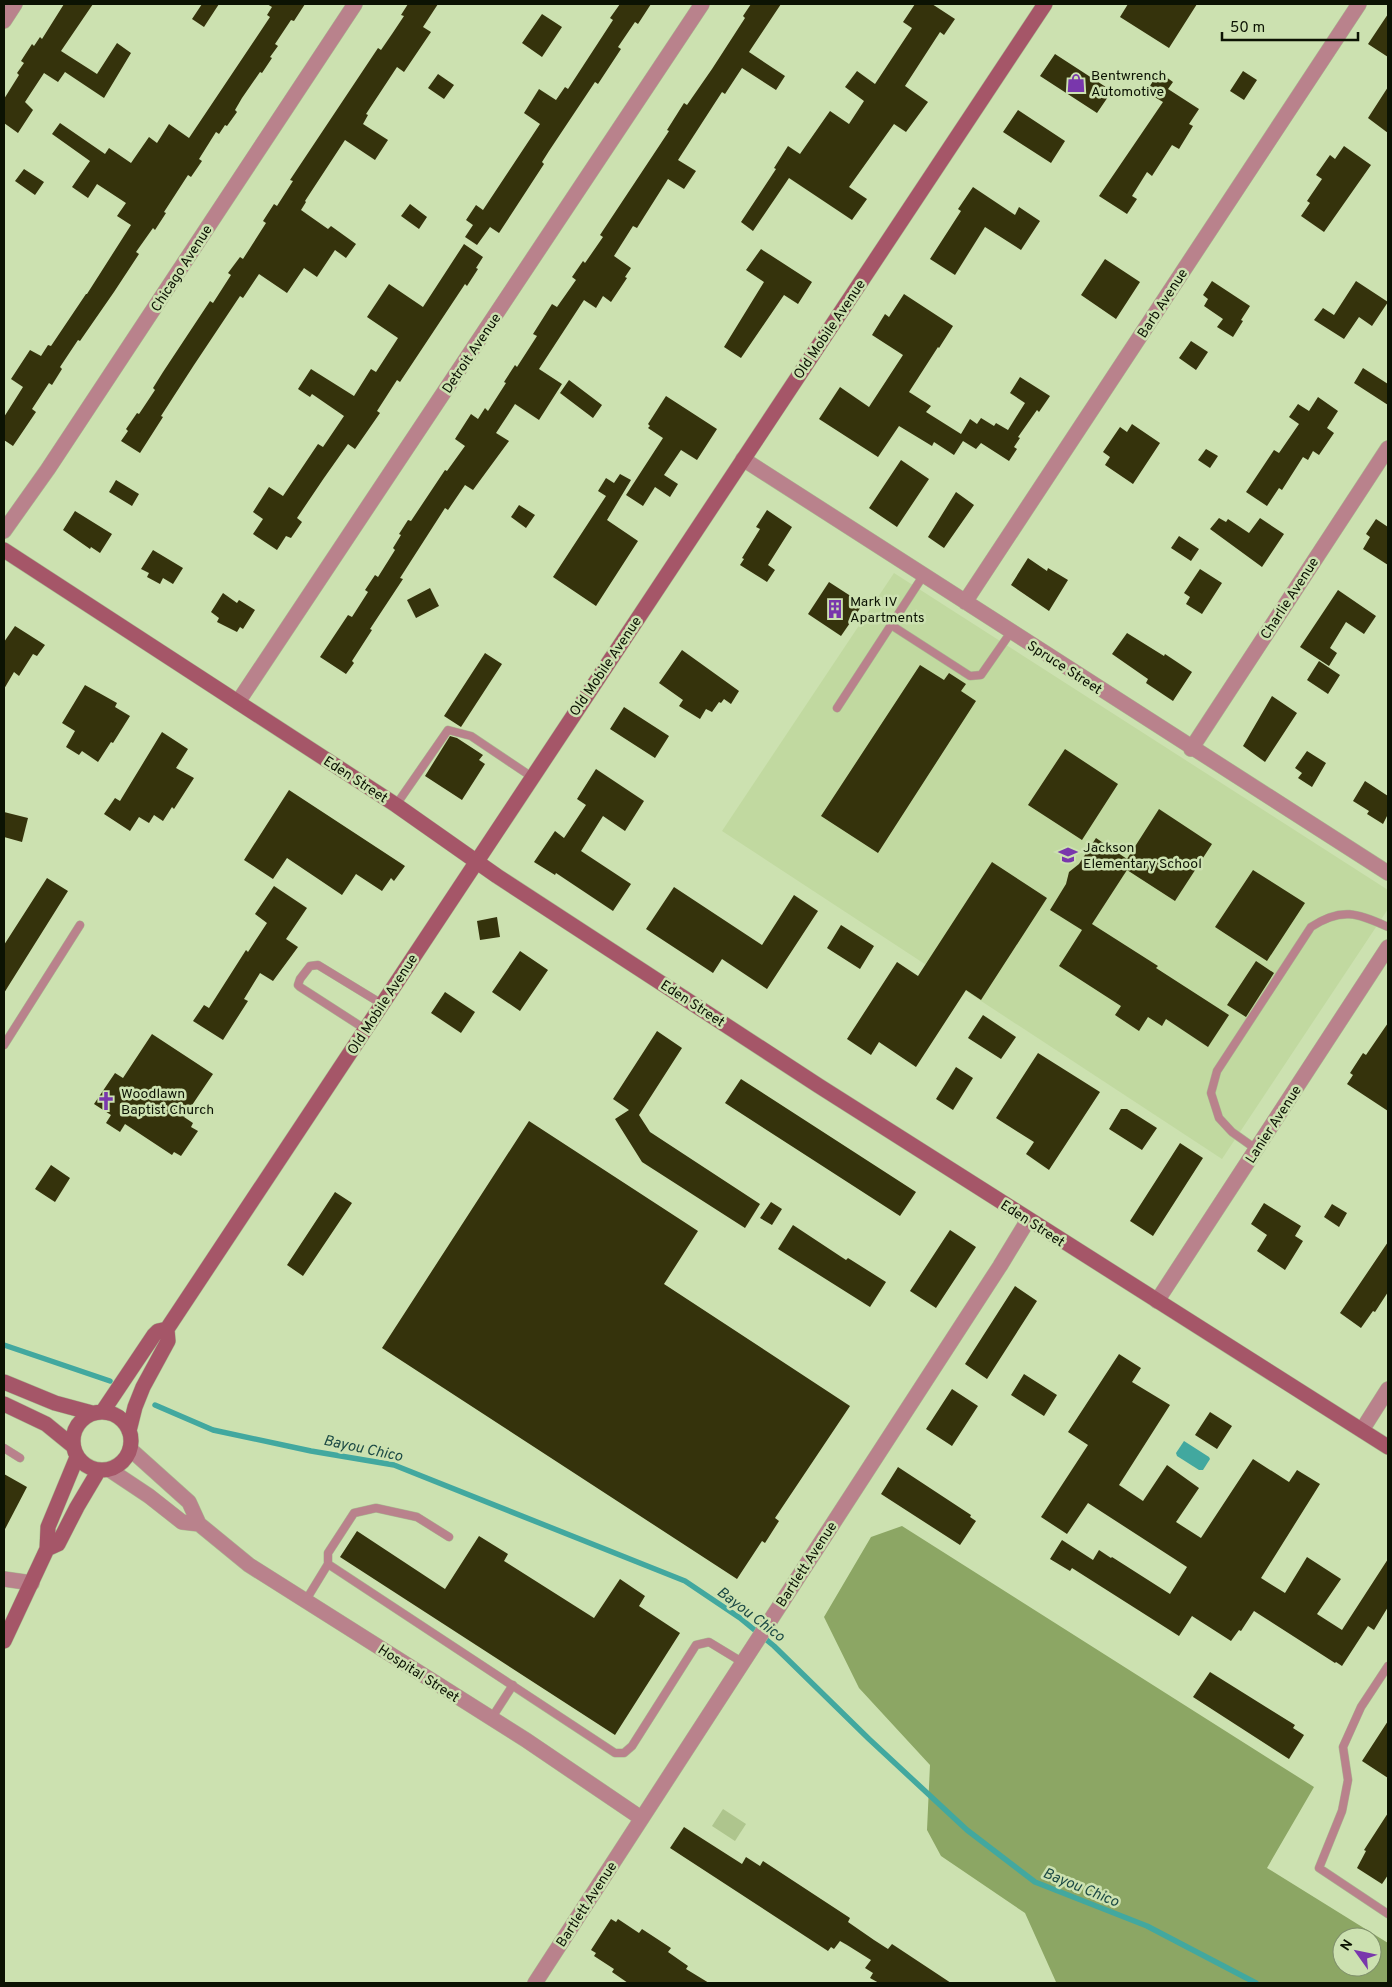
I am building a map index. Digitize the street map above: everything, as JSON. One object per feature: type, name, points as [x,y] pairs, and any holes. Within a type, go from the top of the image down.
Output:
[{"type":"main road","name":"Old Mobile Avenue","points":[[47,1549],[58,1544],[76,1507],[105,1470],[122,1462],[130,1449],[129,1431],[134,1407],[168,1341],[167,1329],[1045,4]]},
{"type":"main road","name":"Eden Street","points":[[4,550],[396,805],[476,861],[819,1086],[1388,1447]]},
{"type":"main road","name":"Old Mobile Avenue","points":[[4,1641],[47,1549],[48,1527],[75,1451],[73,1436],[77,1426],[83,1418],[97,1412],[154,1334],[167,1329]]},
{"type":"main road","points":[[4,1382],[55,1403],[119,1417],[129,1431]]},
{"type":"main road","points":[[4,1404],[46,1424],[91,1468],[105,1470]]},
{"type":"street","points":[[4,21],[15,4]]},
{"type":"street","name":"Chicago Avenue","points":[[4,531],[53,461],[355,4]]},
{"type":"street","name":"Detroit Avenue","points":[[238,702],[702,4]]},
{"type":"street","name":"Barb Avenue","points":[[964,602],[1359,4]]},
{"type":"street","name":"Charlie Avenue","points":[[1191,748],[1388,448]]},
{"type":"street","name":"Spruce Street","points":[[743,460],[1388,873]]},
{"type":"street","name":"Lanier Avenue","points":[[1158,1301],[1388,947]]},
{"type":"street","name":"Bartlett Avenue","points":[[535,1983],[1028,1220]]},
{"type":"street","points":[[1362,1430],[1388,1389]]},
{"type":"street","name":"Hospital Street","points":[[130,1449],[189,1502],[199,1524],[249,1565],[491,1719],[641,1818]]},
{"type":"street","name":"Hospital Street","points":[[105,1470],[149,1496],[182,1522],[199,1524]]},
{"type":"street","points":[[4,1578],[32,1583]]},
{"type":"lane","points":[[837,708],[924,576]]},
{"type":"lane","points":[[891,625],[970,676],[981,675],[1011,632]]},
{"type":"lane","points":[[396,805],[448,730],[471,736],[532,777]]},
{"type":"lane","points":[[1256,1149],[1232,1132],[1219,1118],[1211,1093],[1217,1071],[1310,927],[1321,920],[1341,914],[1362,915],[1388,927]]},
{"type":"lane","points":[[4,1045],[80,925]]},
{"type":"lane","points":[[365,1029],[300,987],[298,982],[303,974],[310,966],[318,965],[382,1004]]},
{"type":"lane","points":[[4,1448],[20,1458]]},
{"type":"lane","points":[[306,1600],[328,1564],[328,1553],[354,1513],[376,1508],[416,1517],[449,1537]]},
{"type":"lane","points":[[328,1564],[615,1753],[624,1753],[632,1746],[696,1646],[708,1642],[743,1661]]},
{"type":"lane","points":[[1388,1666],[1361,1707],[1343,1747],[1348,1780],[1342,1811],[1319,1868],[1388,1914]]},
{"type":"lane","points":[[491,1719],[513,1686]]},
{"type":"shaded area","points":[[894,573],[1388,890],[1388,909],[1222,1159],[722,831]]},
{"type":"shaded area","points":[[902,1526],[1314,1787],[1267,1868],[1362,1927],[1332,1927],[1332,1977],[1382,1977],[1382,1939],[1388,1943],[1388,1983],[1056,1982],[1025,1913],[941,1856],[927,1830],[930,1765],[859,1688],[824,1617],[871,1537]]},
{"type":"shaded area","points":[[723,1809],[746,1824],[735,1841],[712,1826]]},
{"type":"water","points":[[1184,1441],[1209,1457],[1210,1459],[1203,1470],[1199,1470],[1177,1456],[1176,1453]]},
{"type":"building","points":[[64,4],[93,4],[61,51],[97,74],[117,43],[131,53],[104,98],[65,72],[58,82],[44,73],[25,102],[33,110],[18,133],[4,123],[4,99],[19,75],[17,73],[24,63],[21,61],[32,44],[34,46],[40,37],[42,39]]},
{"type":"building","points":[[202,4],[219,4],[204,27],[192,19]]},
{"type":"building","points":[[267,4],[305,4],[294,21],[291,20],[275,44],[278,46],[270,57],[272,58],[242,98],[235,110],[237,112],[219,134],[216,132],[199,159],[202,161],[191,177],[188,175],[164,212],[166,213],[155,230],[153,228],[136,252],[139,254],[60,367],[62,369],[52,385],[49,383],[32,409],[36,412],[13,446],[4,440],[4,417],[23,387],[11,379],[30,350],[41,356],[48,345],[51,346],[131,225],[117,216],[126,203],[97,184],[88,198],[72,187],[90,161],[52,134],[60,123],[105,154],[109,148],[131,163],[149,137],[157,143],[169,124],[189,138],[270,17],[267,15],[272,7]]},
{"type":"building","points":[[408,4],[438,4],[423,27],[431,32],[404,72],[397,67],[366,114],[368,115],[363,124],[388,140],[375,160],[345,140],[301,210],[328,229],[331,226],[356,244],[346,258],[335,250],[317,277],[304,268],[287,293],[259,274],[243,298],[240,296],[194,365],[140,453],[121,441],[128,431],[126,429],[155,390],[153,388],[210,301],[213,303],[231,275],[228,273],[240,257],[243,259],[266,223],[263,221],[274,204],[277,206],[293,181],[290,180],[378,48],[381,50],[392,34],[404,16],[401,15]]},
{"type":"building","points":[[620,4],[651,4],[638,24],[635,22],[618,47],[621,49],[598,84],[595,82],[549,151],[542,162],[544,164],[499,233],[490,227],[477,245],[465,237],[473,225],[466,220],[476,205],[483,210],[540,124],[524,113],[539,89],[556,100],[565,87],[568,89],[613,20],[610,18]]},
{"type":"building","points":[[751,4],[781,4],[749,52],[785,76],[776,90],[742,68],[725,94],[722,92],[678,160],[696,171],[684,189],[668,179],[637,228],[633,226],[614,256],[631,268],[625,277],[627,278],[611,302],[603,296],[596,308],[584,300],[539,369],[562,384],[539,420],[515,404],[496,433],[509,441],[473,490],[465,485],[448,510],[445,508],[400,578],[403,579],[370,629],[372,630],[346,674],[320,657],[348,615],[352,617],[368,592],[365,590],[375,575],[378,577],[395,550],[393,548],[401,535],[399,534],[408,520],[411,521],[445,470],[447,471],[465,446],[455,439],[471,414],[478,419],[485,408],[488,411],[515,365],[517,367],[537,336],[533,334],[552,304],[557,307],[576,280],[572,277],[583,261],[585,263],[603,237],[600,235],[669,131],[667,130],[684,103],[687,105],[712,69],[745,18],[743,16]]},
{"type":"building","points":[[915,4],[932,4],[955,19],[944,35],[940,32],[905,86],[928,102],[906,132],[894,124],[849,187],[867,199],[852,220],[789,178],[753,231],[741,222],[776,169],[774,168],[788,146],[800,154],[830,111],[849,124],[864,101],[845,87],[857,71],[875,84],[912,28],[903,22]]},
{"type":"building","points":[[1128,4],[1197,4],[1169,48],[1120,17]]},
{"type":"building","points":[[542,14],[562,27],[542,57],[522,43]]},
{"type":"building","points":[[1388,14],[1388,57],[1368,44]]},
{"type":"building","name":"Bentwrench Automotive","points":[[1055,54],[1112,91],[1097,113],[1040,76]]},
{"type":"building","points":[[1243,71],[1257,80],[1244,100],[1230,91]]},
{"type":"building","points":[[1159,72],[1173,82],[1168,89],[1199,109],[1189,124],[1193,126],[1179,149],[1172,145],[1152,176],[1147,172],[1132,196],[1137,199],[1127,214],[1099,196],[1163,102],[1146,92]]},
{"type":"building","points":[[438,74],[454,85],[444,99],[428,88]]},
{"type":"building","points":[[1388,87],[1388,133],[1368,118]]},
{"type":"building","points":[[1018,110],[1065,141],[1051,163],[1003,132]]},
{"type":"building","points":[[1344,146],[1371,165],[1324,232],[1301,216],[1310,203],[1307,201],[1322,179],[1316,175],[1330,155],[1335,159]]},
{"type":"building","points":[[24,169],[44,182],[35,195],[15,181]]},
{"type":"building","points":[[973,187],[1015,215],[1019,207],[1040,221],[1021,250],[985,227],[955,275],[930,259],[961,211],[958,209]]},
{"type":"building","points":[[410,204],[427,217],[419,229],[401,216]]},
{"type":"building","points":[[464,244],[483,257],[476,268],[478,269],[467,286],[465,284],[400,382],[397,380],[377,411],[380,413],[355,449],[348,444],[324,478],[297,518],[302,522],[291,538],[286,536],[277,550],[253,534],[263,519],[253,512],[269,487],[283,496],[318,444],[323,447],[344,416],[312,394],[310,397],[298,389],[311,369],[354,396],[371,369],[376,372],[398,338],[367,317],[389,284],[423,307]]},
{"type":"building","points":[[761,249],[812,282],[798,304],[784,295],[741,358],[724,347],[764,282],[746,270]]},
{"type":"building","points":[[1105,259],[1140,282],[1116,319],[1081,295]]},
{"type":"building","points":[[1212,281],[1250,306],[1233,337],[1217,327],[1223,319],[1204,306],[1208,299],[1203,295]]},
{"type":"building","points":[[1356,281],[1388,302],[1372,326],[1359,317],[1344,339],[1314,320],[1323,308],[1334,315]]},
{"type":"building","points":[[904,294],[953,326],[909,392],[931,406],[926,412],[961,434],[970,419],[977,424],[981,418],[994,426],[996,423],[1008,430],[1025,403],[1010,393],[1020,377],[1050,396],[1039,412],[1037,410],[1018,437],[1020,438],[1014,447],[1017,449],[1009,461],[981,443],[976,449],[963,441],[954,455],[934,442],[932,446],[899,426],[878,457],[819,419],[840,387],[869,407],[903,355],[872,335],[885,314],[889,317]]},
{"type":"building","points":[[1191,341],[1208,352],[1196,370],[1179,358]]},
{"type":"building","points":[[1363,368],[1388,384],[1388,405],[1354,383]]},
{"type":"building","points":[[569,380],[602,405],[593,418],[560,393]]},
{"type":"building","points":[[666,396],[717,429],[697,460],[681,450],[664,475],[678,484],[670,497],[655,487],[643,506],[626,495],[663,438],[648,428],[650,426],[648,424]]},
{"type":"building","points":[[1318,397],[1338,411],[1327,428],[1334,433],[1319,455],[1313,451],[1308,460],[1303,457],[1282,490],[1279,488],[1267,506],[1246,492],[1274,450],[1279,453],[1299,424],[1289,417],[1298,404],[1309,411]]},
{"type":"building","points":[[1132,424],[1160,443],[1133,484],[1105,465],[1110,457],[1103,452],[1120,427],[1127,432]]},
{"type":"building","points":[[1206,449],[1218,456],[1210,468],[1198,460]]},
{"type":"building","points":[[901,460],[929,479],[897,527],[869,508]]},
{"type":"building","points":[[620,474],[631,480],[607,520],[638,541],[596,606],[553,577],[606,496],[598,491],[606,478],[614,483]]},
{"type":"building","points":[[116,480],[139,494],[132,506],[109,492]]},
{"type":"building","points":[[956,492],[974,505],[944,548],[928,537]]},
{"type":"building","points":[[519,505],[535,515],[526,528],[511,517]]},
{"type":"building","points":[[767,510],[792,527],[768,565],[775,570],[767,582],[740,565],[744,559],[742,558],[760,529],[756,527]]},
{"type":"building","points":[[75,511],[112,534],[100,553],[91,547],[90,549],[63,530]]},
{"type":"building","points":[[1219,518],[1226,522],[1228,519],[1249,533],[1260,518],[1284,534],[1262,567],[1210,529]]},
{"type":"building","points":[[1376,519],[1388,527],[1388,565],[1363,549],[1370,537],[1366,534]]},
{"type":"building","points":[[1179,536],[1199,549],[1191,561],[1171,548]]},
{"type":"building","points":[[153,550],[183,568],[173,584],[163,578],[160,584],[147,577],[149,573],[141,569]]},
{"type":"building","points":[[1028,558],[1047,571],[1048,568],[1068,580],[1049,611],[1011,585]]},
{"type":"building","points":[[1200,569],[1222,583],[1202,614],[1186,604],[1190,597],[1184,593]]},
{"type":"building","name":"Mark IV Apartments","points":[[829,582],[863,604],[841,636],[808,614]]},
{"type":"building","points":[[430,588],[439,606],[416,618],[407,600]]},
{"type":"building","points":[[1338,590],[1376,616],[1364,634],[1346,622],[1330,648],[1337,653],[1329,666],[1300,647]]},
{"type":"building","points":[[223,593],[237,603],[239,600],[255,610],[243,629],[240,627],[237,632],[217,622],[219,618],[211,612]]},
{"type":"building","points":[[15,626],[45,645],[37,656],[33,654],[19,676],[14,672],[4,689],[4,642]]},
{"type":"building","points":[[1127,633],[1164,656],[1165,654],[1192,672],[1173,701],[1146,683],[1148,679],[1112,654]]},
{"type":"building","points":[[682,650],[739,691],[731,704],[724,699],[721,703],[719,702],[712,712],[706,709],[700,719],[679,706],[683,700],[659,683]]},
{"type":"building","points":[[485,653],[502,664],[461,727],[444,716]]},
{"type":"building","points":[[1319,661],[1340,675],[1328,694],[1307,680]]},
{"type":"building","points":[[920,665],[944,680],[949,673],[966,684],[961,691],[976,701],[878,853],[821,816]]},
{"type":"building","points":[[85,685],[117,703],[115,707],[130,716],[98,762],[82,751],[79,755],[66,747],[75,731],[62,723]]},
{"type":"building","points":[[1272,696],[1297,713],[1265,762],[1243,746]]},
{"type":"building","points":[[624,707],[669,736],[655,758],[610,729]]},
{"type":"building","points":[[162,732],[188,749],[176,768],[194,778],[174,809],[172,807],[163,821],[154,815],[149,823],[139,817],[130,831],[104,814],[115,798],[120,801]]},
{"type":"building","points":[[450,736],[457,738],[483,755],[479,760],[485,764],[462,800],[425,776]]},
{"type":"building","points":[[1065,749],[1118,784],[1082,840],[1028,805]]},
{"type":"building","points":[[1307,751],[1326,763],[1312,787],[1298,778],[1302,773],[1295,768]]},
{"type":"building","points":[[596,769],[644,801],[625,831],[603,816],[581,851],[631,884],[613,911],[556,873],[555,875],[534,862],[555,831],[564,838],[586,805],[577,799]]},
{"type":"building","points":[[1365,781],[1388,796],[1388,814],[1383,824],[1367,814],[1369,811],[1353,801]]},
{"type":"building","points":[[289,790],[405,866],[394,881],[391,878],[382,891],[356,874],[342,895],[287,858],[273,879],[244,860]]},
{"type":"building","points":[[1159,809],[1212,844],[1175,901],[1127,870],[1092,924],[1158,966],[1156,968],[1229,1015],[1208,1047],[1166,1019],[1162,1026],[1148,1017],[1139,1031],[1115,1015],[1121,1006],[1059,966],[1082,930],[1050,910],[1066,884],[1069,872],[1079,864],[1096,838],[1127,859]]},
{"type":"building","points":[[4,812],[28,818],[22,842],[4,837]]},
{"type":"building","points":[[992,862],[1047,898],[981,1000],[966,990],[916,1067],[879,1042],[871,1055],[847,1039],[897,962],[918,976]]},
{"type":"building","points":[[1253,870],[1305,903],[1267,961],[1215,927]]},
{"type":"building","points":[[47,878],[68,891],[4,993],[4,945]]},
{"type":"building","points":[[274,886],[307,908],[286,939],[298,947],[273,981],[260,973],[244,999],[248,1001],[223,1040],[193,1021],[204,1005],[209,1008],[246,950],[248,952],[267,923],[255,914]]},
{"type":"building","points":[[674,887],[762,945],[794,895],[818,911],[767,989],[722,959],[713,973],[646,929]]},
{"type":"building","points":[[497,917],[500,937],[480,940],[477,921]]},
{"type":"building","points":[[841,925],[874,946],[860,969],[827,948]]},
{"type":"building","points":[[520,951],[548,970],[520,1011],[492,992]]},
{"type":"building","points":[[1256,961],[1274,973],[1246,1017],[1227,1005]]},
{"type":"building","points":[[445,992],[475,1012],[461,1033],[431,1013]]},
{"type":"building","points":[[983,1015],[1016,1037],[1001,1059],[968,1038]]},
{"type":"building","points":[[1388,1023],[1388,1111],[1347,1084],[1353,1075],[1350,1073],[1363,1053],[1366,1055]]},
{"type":"building","points":[[657,1031],[682,1048],[639,1115],[650,1132],[760,1204],[745,1228],[642,1162],[615,1119],[629,1110],[613,1099]]},
{"type":"building","points":[[152,1034],[213,1074],[184,1117],[193,1123],[191,1127],[198,1131],[181,1156],[174,1152],[172,1155],[125,1124],[120,1132],[106,1123],[111,1115],[94,1104],[115,1073],[123,1078]]},
{"type":"building","points":[[1038,1053],[1100,1092],[1049,1170],[1026,1154],[1034,1142],[996,1118]]},
{"type":"building","points":[[956,1067],[973,1078],[953,1110],[936,1099]]},
{"type":"building","points":[[741,1079],[916,1192],[900,1216],[725,1103]]},
{"type":"building","points":[[1121,1109],[1127,1109],[1157,1128],[1142,1150],[1109,1129]]},
{"type":"building","points":[[529,1121],[698,1231],[664,1284],[850,1406],[775,1518],[779,1521],[765,1543],[762,1541],[737,1579],[382,1348]]},
{"type":"building","points":[[1180,1143],[1203,1158],[1153,1236],[1130,1221]]},
{"type":"building","points":[[51,1165],[70,1178],[55,1202],[35,1189]]},
{"type":"building","points":[[335,1192],[352,1203],[303,1276],[287,1265]]},
{"type":"building","points":[[771,1202],[782,1209],[772,1225],[760,1218]]},
{"type":"building","points":[[1264,1203],[1301,1226],[1295,1236],[1303,1241],[1285,1270],[1257,1251],[1267,1235],[1251,1224]]},
{"type":"building","points":[[1332,1204],[1347,1213],[1339,1227],[1324,1217]]},
{"type":"building","points":[[793,1225],[846,1260],[848,1258],[886,1282],[870,1307],[778,1249]]},
{"type":"building","points":[[950,1230],[976,1247],[936,1308],[910,1291]]},
{"type":"building","points":[[1388,1242],[1388,1292],[1375,1312],[1373,1311],[1361,1328],[1340,1313]]},
{"type":"building","points":[[1015,1286],[1037,1301],[987,1379],[965,1364]]},
{"type":"building","points":[[1119,1354],[1141,1368],[1132,1382],[1170,1405],[1119,1485],[1143,1501],[1167,1465],[1199,1488],[1176,1522],[1201,1538],[1253,1459],[1289,1482],[1297,1470],[1320,1484],[1261,1578],[1285,1593],[1307,1557],[1341,1579],[1317,1614],[1342,1630],[1388,1559],[1388,1607],[1374,1630],[1368,1626],[1342,1666],[1254,1611],[1241,1631],[1239,1630],[1231,1641],[1192,1616],[1179,1636],[1072,1568],[1070,1571],[1050,1559],[1062,1540],[1093,1560],[1099,1550],[1170,1594],[1187,1567],[1088,1503],[1067,1534],[1041,1517],[1088,1445],[1068,1432]]},
{"type":"building","points":[[1024,1374],[1057,1395],[1044,1416],[1011,1395]]},
{"type":"building","points":[[952,1389],[978,1406],[952,1446],[926,1429]]},
{"type":"building","points":[[1210,1412],[1232,1426],[1217,1449],[1195,1435]]},
{"type":"building","points":[[898,1467],[971,1515],[970,1517],[976,1521],[960,1545],[881,1494]]},
{"type":"building","points":[[4,1474],[27,1487],[4,1531]]},
{"type":"building","points":[[357,1531],[445,1589],[479,1536],[508,1554],[504,1561],[594,1618],[620,1579],[645,1596],[639,1606],[680,1633],[615,1735],[340,1557]]},
{"type":"building","points":[[1210,1672],[1295,1725],[1293,1728],[1304,1735],[1289,1759],[1193,1697]]},
{"type":"building","points":[[1388,1721],[1388,1778],[1362,1761]]},
{"type":"building","points":[[1388,1813],[1388,1875],[1382,1884],[1357,1868],[1366,1851],[1364,1850]]},
{"type":"building","points":[[684,1827],[742,1864],[746,1857],[760,1866],[763,1861],[850,1918],[848,1922],[874,1940],[888,1949],[892,1944],[951,1983],[879,1983],[870,1978],[873,1973],[865,1968],[871,1960],[840,1941],[834,1949],[831,1947],[828,1951],[670,1848]]},
{"type":"building","points":[[611,1919],[616,1922],[618,1919],[639,1933],[642,1929],[671,1948],[668,1952],[688,1966],[686,1969],[709,1983],[628,1983],[612,1972],[614,1969],[594,1956],[596,1953],[591,1950]]},
{"type":"waterway","name":"Bayou Chico","points":[[4,1345],[110,1381]]},
{"type":"waterway","name":"Bayou Chico","points":[[155,1405],[213,1430],[311,1451],[394,1465],[685,1581],[740,1618],[774,1646],[869,1739],[967,1830],[1035,1882],[1147,1926],[1256,1983]]},
{"type":"place","name":"Bentwrench Automotive","points":[[1076,83]]},
{"type":"place","name":"Mark IV Apartments","points":[[835,609]]},
{"type":"place","name":"Jackson Elementary School","points":[[1068,855]]},
{"type":"place","name":"Woodlawn Baptist Church","points":[[106,1101]]}]
